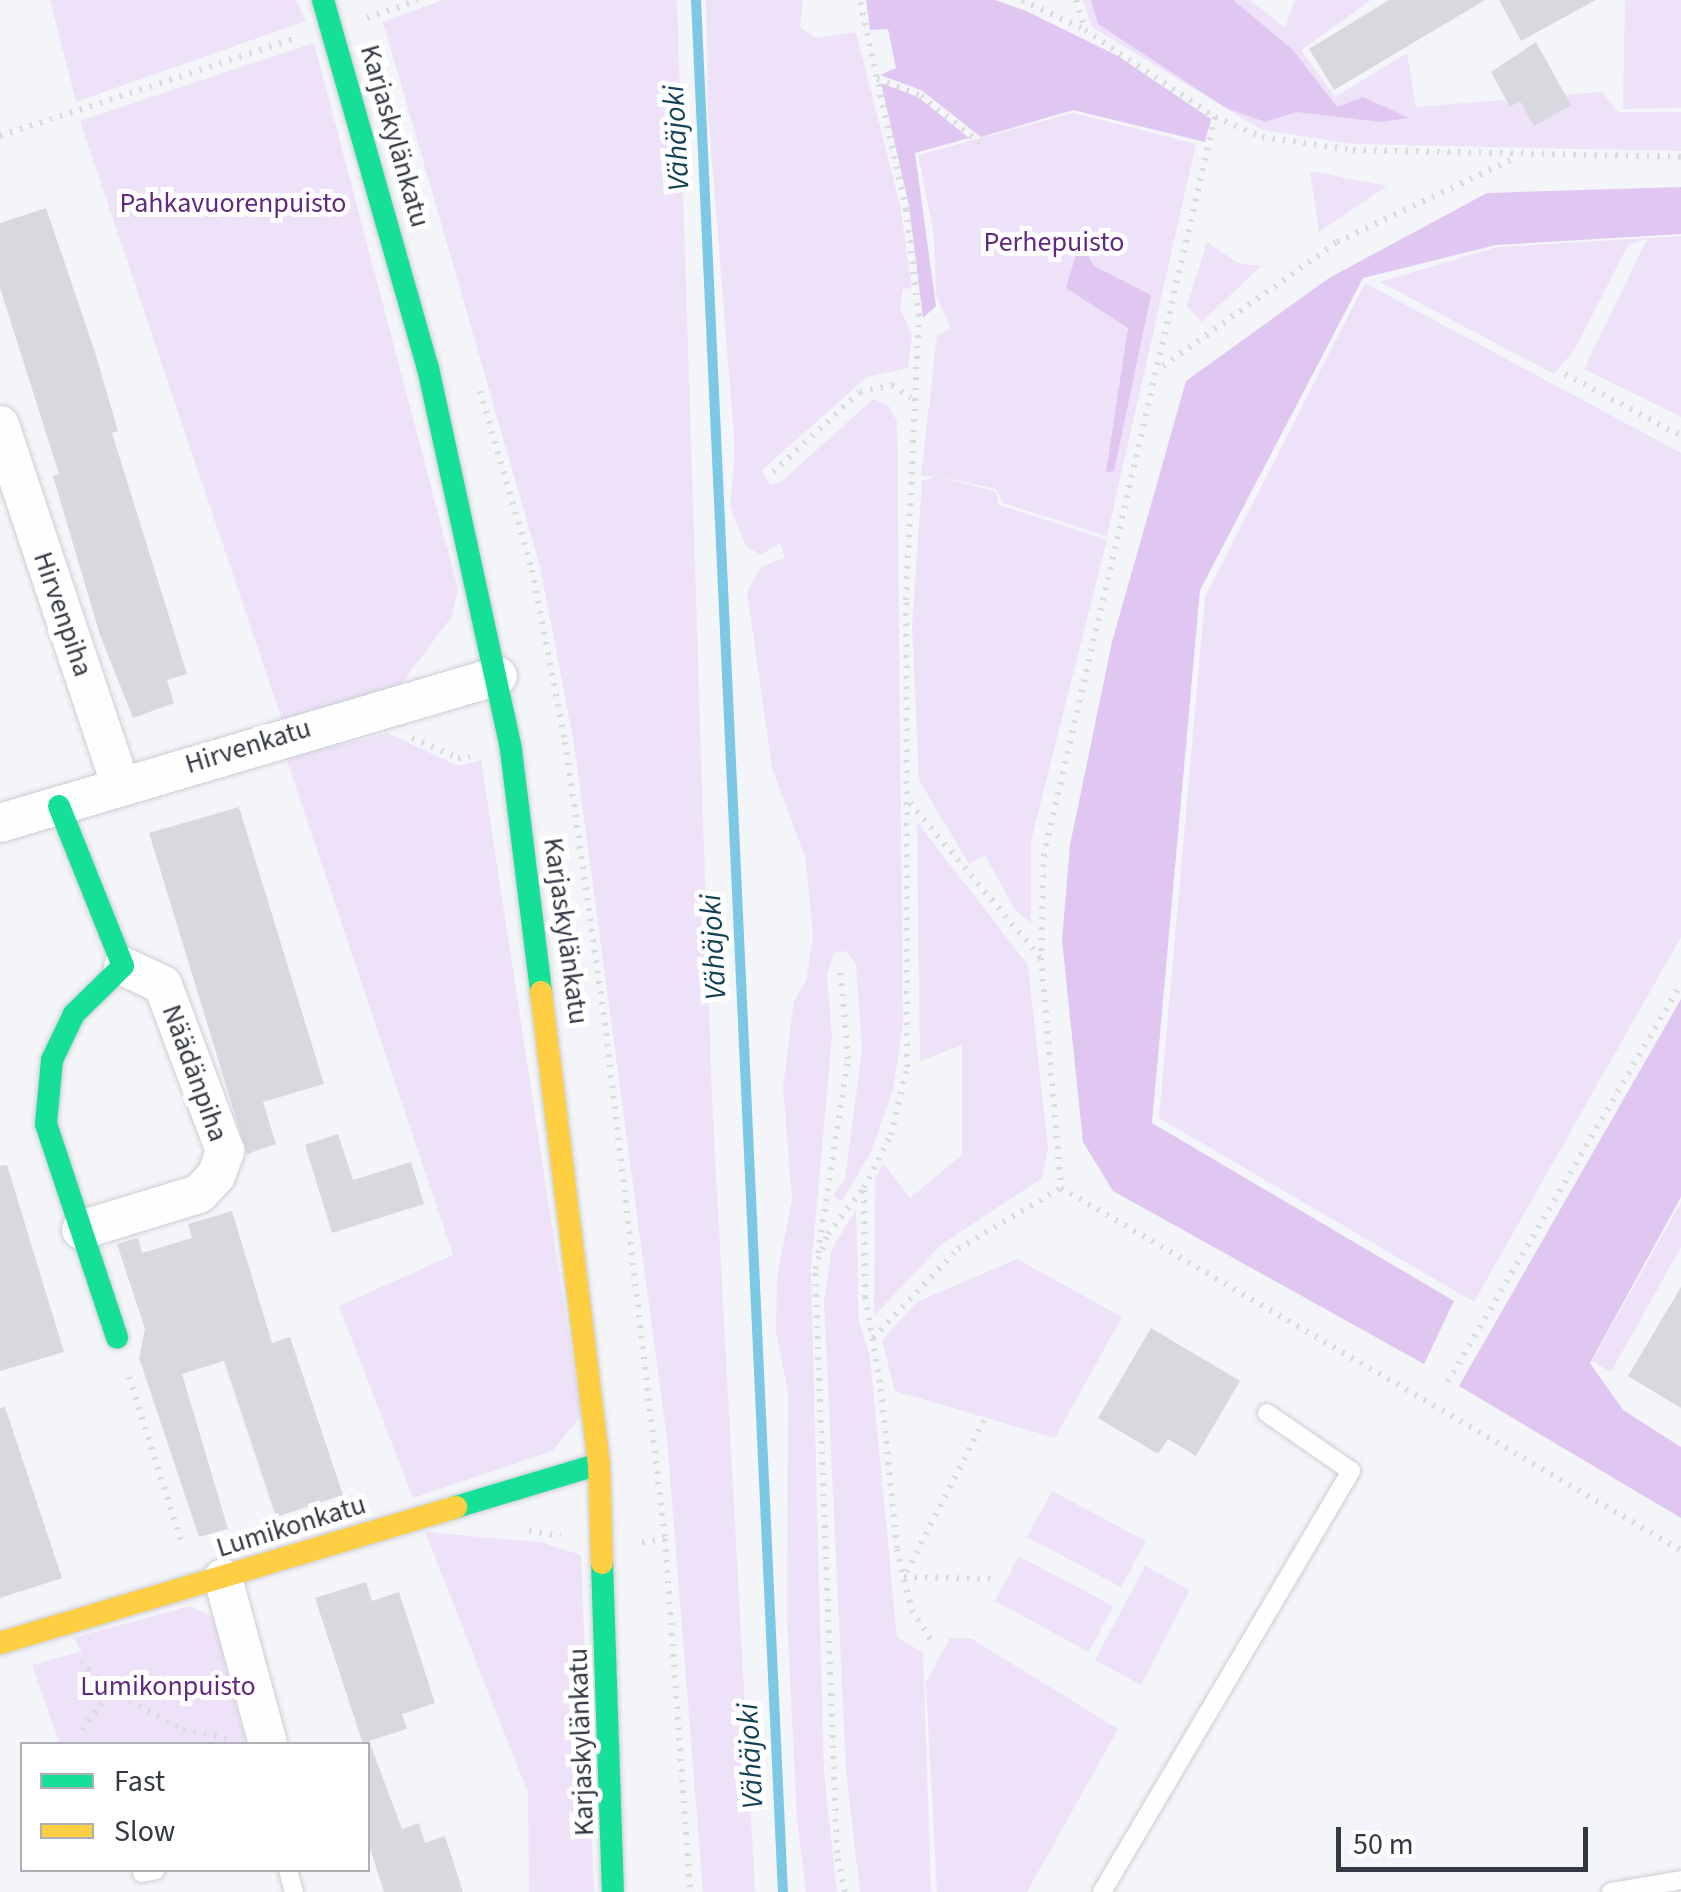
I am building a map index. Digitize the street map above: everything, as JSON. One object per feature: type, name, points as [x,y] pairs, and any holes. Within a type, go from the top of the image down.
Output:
[{"type":"street","name":"Karjaskylänkatu","points":[[322,0],[333,25],[428,368],[498,676],[511,750],[600,1464],[613,1892]]},
{"type":"street","name":"Hirvenpiha","points":[[2,438],[120,784]]},
{"type":"street","name":"Hirvenkatu","points":[[0,823],[120,784],[498,676]]},
{"type":"street","points":[[59,806],[123,966],[92,989],[52,1060],[46,1124],[117,1338]]},
{"type":"street","name":"Näädänpiha","points":[[80,1230],[199,1194],[216,1176],[225,1151],[163,985],[123,966]]},
{"type":"street","name":"Lumikonkatu","points":[[0,1642],[600,1464]]},
{"type":"street","points":[[209,1582],[267,1742]]},
{"type":"lane","points":[[1102,1892],[1351,1470],[1267,1413]]},
{"type":"lane","points":[[1611,1892],[1681,1880]]},
{"type":"path","points":[[0,136],[418,0]]},
{"type":"path","points":[[816,1269],[837,1218],[864,1188],[891,1135],[907,1067],[912,399],[919,316],[906,210],[860,0]]},
{"type":"path","points":[[1022,0],[1085,30],[1215,117],[1300,146],[1681,156]]},
{"type":"path","points":[[1076,0],[1085,30]]},
{"type":"path","points":[[876,78],[921,96],[980,143]]},
{"type":"path","points":[[1061,1188],[1041,958],[1044,854],[1162,366],[1215,117]]},
{"type":"path","points":[[1162,366],[1337,242],[1523,154]]},
{"type":"path","points":[[1565,374],[1681,436]]},
{"type":"path","points":[[773,472],[860,392],[892,385],[912,399]]},
{"type":"path","points":[[408,736],[458,758],[565,742]]},
{"type":"path","points":[[908,801],[1041,958]]},
{"type":"path","points":[[840,966],[848,1059],[816,1269],[836,1834],[845,1892]]},
{"type":"path","points":[[1448,1382],[1681,984]]},
{"type":"path","points":[[864,1188],[864,1297],[904,1577],[912,1610],[933,1643]]},
{"type":"path","points":[[872,1338],[958,1249],[1061,1188]]},
{"type":"path","points":[[1061,1188],[1681,1550]]},
{"type":"path","points":[[117,1338],[209,1582]]},
{"type":"path","points":[[904,1577],[984,1420]]},
{"type":"path","points":[[904,1577],[995,1578]]},
{"type":"path","points":[[49,1627],[111,1690],[183,1730],[267,1742]]},
{"type":"path","points":[[82,1730],[111,1690]]},
{"type":"green space","points":[[50,0],[296,0],[306,21],[76,102]]},
{"type":"green space","points":[[443,0],[677,0],[712,1100],[755,1892],[703,1892],[667,1439],[574,744],[540,566],[383,22]]},
{"type":"green space","points":[[706,0],[803,0],[800,27],[816,38],[856,32],[901,209],[912,288],[903,289],[900,308],[912,335],[908,368],[867,377],[762,470],[770,485],[782,481],[873,399],[888,405],[897,421],[903,1025],[893,1090],[870,1154],[842,1201],[833,1196],[845,1179],[862,1049],[856,965],[847,951],[834,953],[827,974],[832,1037],[811,1269],[824,1774],[837,1892],[806,1892],[797,1819],[787,1615],[788,1392],[776,1331],[777,1276],[792,1200],[783,1087],[794,1001],[806,981],[813,937],[806,860],[772,768],[747,592],[762,566],[785,558],[780,543],[761,555],[746,546],[730,507],[735,449],[708,112]]},
{"type":"green space","points":[[1083,0],[1250,0],[1285,28],[1295,0],[1371,0],[1301,50],[1335,97],[1407,53],[1416,107],[1602,92],[1618,112],[1681,112],[1681,151],[1353,144],[1262,130],[1092,27]]},
{"type":"green space","points":[[1625,0],[1681,0],[1681,108],[1623,109]]},
{"type":"green space","name":"Pahkavuorenpuisto","points":[[314,43],[458,589],[452,616],[399,687],[282,720],[80,121]]},
{"type":"green space","name":"Perhepuisto","points":[[1073,113],[1196,144],[1107,536],[1003,503],[996,489],[938,476],[996,492],[999,505],[1107,540],[1031,841],[1031,923],[1015,910],[985,855],[969,864],[919,780],[912,627],[922,481],[936,476],[921,476],[937,335],[951,329],[936,295],[934,236],[918,155]]},
{"type":"green space","points":[[1310,171],[1387,186],[1319,232]]},
{"type":"green space","points":[[1681,236],[1681,417],[1584,369],[1647,239],[1628,245],[1575,349],[1554,374],[1380,282],[1497,247]]},
{"type":"green space","points":[[1207,242],[1238,263],[1261,266],[1202,322],[1187,306]]},
{"type":"green space","points":[[1365,283],[1681,453],[1681,937],[1474,1302],[1159,1118],[1205,597]]},
{"type":"green space","points":[[388,733],[458,766],[481,760],[581,1416],[552,1451],[413,1498],[339,1306],[453,1255],[286,758]]},
{"type":"green space","points":[[917,822],[1028,965],[1048,1148],[1042,1178],[942,1244],[874,1316],[875,1179],[883,1163],[910,1198],[962,1155],[962,1045],[920,1061]]},
{"type":"green space","points":[[1681,1202],[1681,1247],[1611,1372],[1592,1361]]},
{"type":"green space","points":[[856,1210],[859,1322],[870,1356],[897,1637],[923,1653],[931,1892],[860,1892],[846,1771],[824,1301],[832,1248]]},
{"type":"green space","points":[[1017,1259],[1122,1317],[1055,1438],[895,1391],[882,1340],[917,1302]]},
{"type":"green space","points":[[1052,1491],[1146,1541],[1121,1587],[1027,1537]]},
{"type":"green space","points":[[425,1532],[540,1542],[581,1555],[594,1892],[529,1892],[528,1793]]},
{"type":"green space","points":[[1019,1556],[1113,1606],[1089,1652],[995,1601]]},
{"type":"green space","points":[[1145,1566],[1190,1590],[1141,1685],[1095,1660]]},
{"type":"green space","name":"Lumikonpuisto","points":[[190,1606],[213,1617],[245,1742],[59,1742],[32,1665],[82,1651],[73,1638]]},
{"type":"green space","points":[[950,1638],[972,1639],[1118,1729],[1027,1892],[937,1892],[926,1683]]},
{"type":"shaded area","points":[[866,0],[995,0],[1026,11],[1118,56],[1211,119],[1205,142],[1073,110],[981,137],[921,90],[880,75],[896,68],[888,29],[870,30]]},
{"type":"shaded area","points":[[1091,0],[1233,0],[1293,50],[1337,107],[1363,97],[1409,118],[1381,122],[1296,112],[1265,122],[1226,108],[1098,24]]},
{"type":"shaded area","points":[[881,83],[918,97],[969,138],[915,153],[936,306],[923,318],[909,206]]},
{"type":"shaded area","points":[[1681,187],[1681,234],[1496,245],[1363,278],[1200,590],[1152,1123],[1454,1301],[1424,1364],[1113,1191],[1083,1142],[1062,940],[1070,845],[1112,642],[1186,381],[1329,278],[1487,193]]},
{"type":"shaded area","points":[[1080,241],[1094,266],[1151,295],[1114,471],[1106,472],[1128,328],[1066,288]]},
{"type":"shaded area","points":[[1681,999],[1681,1197],[1590,1363],[1623,1410],[1681,1447],[1681,1518],[1459,1386]]},
{"type":"building","points":[[1389,0],[1485,0],[1334,90],[1309,49]]},
{"type":"building","points":[[1499,0],[1596,0],[1521,41]]},
{"type":"building","points":[[1536,42],[1571,105],[1534,126],[1520,101],[1510,107],[1491,72]]},
{"type":"building","points":[[46,208],[95,352],[118,431],[112,433],[187,674],[167,680],[174,703],[133,718],[100,635],[53,476],[59,474],[0,288],[0,223]]},
{"type":"building","points":[[239,807],[324,1084],[263,1102],[276,1144],[247,1154],[149,833]]},
{"type":"building","points":[[338,1134],[353,1180],[411,1162],[424,1204],[332,1233],[305,1145]]},
{"type":"building","points":[[7,1165],[64,1352],[0,1371],[0,1166]]},
{"type":"building","points":[[232,1211],[272,1343],[290,1337],[343,1495],[276,1517],[224,1361],[182,1374],[228,1529],[199,1537],[139,1358],[145,1329],[117,1244],[138,1238],[142,1253],[192,1238],[188,1224]]},
{"type":"building","points":[[1681,1287],[1681,1408],[1628,1376]]},
{"type":"building","points":[[1151,1328],[1240,1381],[1196,1456],[1168,1439],[1158,1454],[1098,1418]]},
{"type":"building","points":[[5,1407],[62,1578],[0,1598],[0,1408]]},
{"type":"building","points":[[366,1582],[372,1601],[399,1592],[435,1703],[402,1714],[407,1729],[362,1742],[315,1598]]},
{"type":"building","points":[[370,1744],[402,1829],[419,1823],[425,1843],[445,1836],[463,1892],[384,1892],[370,1848]]},
{"type":"waterway","name":"Vähäjoki","points":[[696,0],[783,1892]]},
{"type":"traffic: fast","points":[[323,0],[428,368],[511,750],[541,992]]},
{"type":"traffic: fast","points":[[59,806],[123,966],[74,1014],[52,1060],[46,1124],[117,1338]]},
{"type":"traffic: fast","points":[[456,1507],[599,1464]]},
{"type":"traffic: fast","points":[[602,1563],[613,1892]]},
{"type":"traffic: slow","points":[[541,992],[599,1464],[602,1563]]},
{"type":"traffic: slow","points":[[0,1643],[456,1507]]}]
